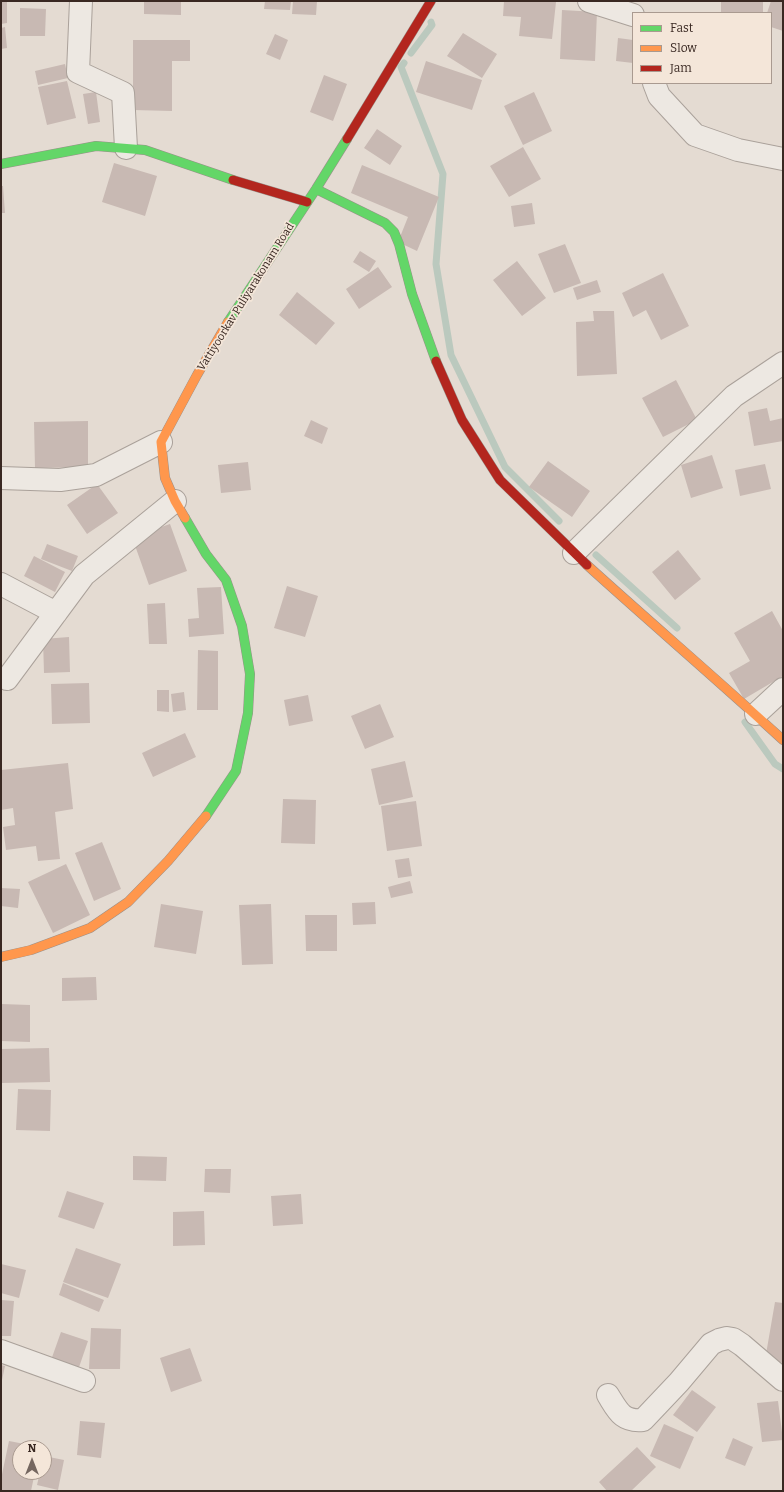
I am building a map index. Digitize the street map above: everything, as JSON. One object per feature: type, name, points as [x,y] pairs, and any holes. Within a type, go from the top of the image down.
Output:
[{"type":"main road","name":"Vattiyoorkav Puliyarakonam Road","points":[[161,442],[227,322],[316,189],[431,1]]},
{"type":"main road","points":[[1,164],[96,146],[145,150],[211,173],[307,202]]},
{"type":"main road","points":[[316,189],[384,223],[394,232],[399,244],[412,294],[434,357],[462,420],[500,480],[574,553],[648,620],[717,679],[783,740]]},
{"type":"main road","points":[[1,956],[32,950],[90,928],[128,902],[168,861],[200,822],[236,771],[248,713],[250,674],[242,626],[226,580],[206,554],[175,501],[164,478],[161,442]]},
{"type":"street","points":[[81,1],[78,72],[123,93],[126,148]]},
{"type":"street","points":[[589,1],[632,15]]},
{"type":"street","points":[[654,84],[659,96],[683,120],[695,135],[738,150],[783,159]]},
{"type":"street","points":[[574,553],[734,396],[783,363]]},
{"type":"street","points":[[1,478],[60,480],[96,475],[161,442]]},
{"type":"street","points":[[7,679],[84,575],[175,501]]},
{"type":"street","points":[[1,584],[56,613]]},
{"type":"street","points":[[756,714],[783,689]]},
{"type":"street","points":[[608,1395],[621,1415],[633,1421],[643,1420],[679,1382],[711,1344],[727,1338],[733,1339],[742,1345],[783,1380]]},
{"type":"street","points":[[1,1351],[84,1381]]},
{"type":"building","points":[[1,1],[7,1],[7,23],[1,24]]},
{"type":"building","points":[[144,1],[181,1],[181,15],[144,14]]},
{"type":"building","points":[[265,1],[291,1],[290,10],[264,9]]},
{"type":"building","points":[[293,1],[317,1],[316,15],[292,14]]},
{"type":"building","points":[[504,1],[556,2],[552,39],[519,36],[521,17],[503,16]]},
{"type":"building","points":[[721,1],[763,1],[763,12],[721,12]]},
{"type":"building","points":[[771,1],[783,1],[783,31],[772,27],[772,12],[767,12]]},
{"type":"building","points":[[20,8],[46,9],[45,36],[20,36]]},
{"type":"building","points":[[562,10],[597,12],[595,61],[560,59]]},
{"type":"building","points":[[5,27],[7,48],[1,49],[1,28]]},
{"type":"building","points":[[463,33],[497,54],[482,78],[447,56]]},
{"type":"building","points":[[275,34],[288,40],[280,60],[266,54]]},
{"type":"building","points":[[618,38],[632,40],[632,63],[616,61]]},
{"type":"building","points":[[133,40],[190,40],[190,61],[172,61],[172,111],[133,110]]},
{"type":"building","points":[[426,61],[482,80],[472,110],[416,92]]},
{"type":"building","points":[[65,64],[68,78],[38,85],[35,71]]},
{"type":"building","points":[[324,75],[347,84],[333,121],[310,112]]},
{"type":"building","points":[[67,81],[76,118],[47,125],[38,87]]},
{"type":"building","points":[[96,92],[100,122],[88,124],[83,94]]},
{"type":"building","points":[[534,92],[552,131],[523,145],[504,106]]},
{"type":"building","points":[[377,129],[402,146],[390,165],[364,148]]},
{"type":"building","points":[[523,147],[541,179],[509,197],[490,166]]},
{"type":"building","points":[[114,163],[157,176],[145,216],[102,202]]},
{"type":"building","points":[[362,165],[439,197],[417,251],[398,242],[408,217],[351,193]]},
{"type":"building","points":[[1,186],[3,186],[5,213],[1,213]]},
{"type":"building","points":[[532,203],[535,224],[514,227],[511,206]]},
{"type":"building","points":[[565,244],[581,283],[554,293],[538,254]]},
{"type":"building","points":[[360,251],[376,261],[369,272],[353,262]]},
{"type":"building","points":[[517,261],[546,298],[522,316],[493,280]]},
{"type":"building","points":[[378,267],[392,287],[359,309],[346,289]]},
{"type":"building","points":[[663,273],[689,326],[661,340],[646,310],[633,317],[622,293]]},
{"type":"building","points":[[597,280],[601,292],[577,300],[573,288]]},
{"type":"building","points":[[297,292],[335,323],[316,345],[279,315]]},
{"type":"building","points":[[593,311],[614,311],[617,374],[577,376],[576,322],[594,321]]},
{"type":"building","points":[[676,380],[697,420],[663,437],[642,398]]},
{"type":"building","points":[[767,408],[770,421],[783,418],[783,441],[754,446],[748,412]]},
{"type":"building","points":[[311,420],[328,428],[322,444],[304,436]]},
{"type":"building","points":[[88,421],[88,467],[35,468],[34,422]]},
{"type":"building","points":[[712,455],[723,488],[691,498],[681,465]]},
{"type":"building","points":[[548,461],[590,491],[572,517],[529,487]]},
{"type":"building","points":[[248,462],[251,490],[221,493],[218,465]]},
{"type":"building","points":[[765,464],[771,489],[740,496],[735,470]]},
{"type":"building","points":[[97,484],[118,513],[87,534],[67,505]]},
{"type":"building","points":[[170,524],[187,571],[149,585],[132,537]]},
{"type":"building","points":[[47,544],[78,556],[72,571],[41,559]]},
{"type":"building","points":[[678,550],[701,579],[675,600],[652,572]]},
{"type":"building","points":[[34,556],[65,572],[55,592],[24,576]]},
{"type":"building","points":[[287,586],[318,596],[305,637],[274,628]]},
{"type":"building","points":[[221,587],[224,634],[189,637],[188,619],[199,618],[197,588]]},
{"type":"building","points":[[165,603],[167,644],[149,644],[147,604]]},
{"type":"building","points":[[772,611],[783,631],[783,676],[744,699],[729,673],[750,661],[734,633]]},
{"type":"building","points":[[69,637],[70,672],[44,673],[43,639]]},
{"type":"building","points":[[198,650],[218,651],[218,710],[197,710]]},
{"type":"building","points":[[89,683],[90,723],[52,724],[51,684]]},
{"type":"building","points":[[157,690],[169,690],[169,712],[157,711]]},
{"type":"building","points":[[184,692],[186,710],[173,712],[171,694]]},
{"type":"building","points":[[308,695],[313,721],[289,726],[284,700]]},
{"type":"building","points":[[380,704],[394,737],[365,749],[351,716]]},
{"type":"building","points":[[185,733],[196,757],[153,777],[142,753]]},
{"type":"building","points":[[405,761],[413,797],[379,805],[371,769]]},
{"type":"building","points":[[68,763],[73,809],[55,812],[60,859],[38,861],[36,846],[6,850],[3,827],[15,825],[13,808],[1,810],[1,770]]},
{"type":"building","points":[[283,799],[316,800],[315,844],[281,843]]},
{"type":"building","points":[[416,801],[422,846],[387,851],[381,806]]},
{"type":"building","points":[[102,842],[121,889],[94,901],[75,853]]},
{"type":"building","points":[[409,858],[412,876],[398,878],[395,860]]},
{"type":"building","points":[[66,864],[90,915],[53,933],[28,882]]},
{"type":"building","points":[[410,881],[413,893],[391,898],[388,887]]},
{"type":"building","points":[[1,888],[20,889],[18,908],[1,906]]},
{"type":"building","points":[[375,902],[376,924],[353,925],[352,903]]},
{"type":"building","points":[[161,904],[203,911],[196,954],[154,947]]},
{"type":"building","points":[[271,904],[273,964],[242,965],[239,905]]},
{"type":"building","points":[[305,915],[337,915],[337,951],[306,951]]},
{"type":"building","points":[[96,977],[97,1000],[62,1001],[62,978]]},
{"type":"building","points":[[1,1004],[30,1005],[30,1042],[1,1041]]},
{"type":"building","points":[[49,1048],[50,1082],[1,1083],[1,1049]]},
{"type":"building","points":[[18,1089],[51,1090],[50,1131],[16,1130]]},
{"type":"building","points":[[133,1156],[167,1157],[166,1181],[133,1180]]},
{"type":"building","points":[[205,1169],[231,1169],[230,1193],[204,1192]]},
{"type":"building","points":[[67,1191],[104,1203],[94,1229],[58,1217]]},
{"type":"building","points":[[301,1194],[303,1224],[273,1226],[271,1196]]},
{"type":"building","points":[[204,1211],[205,1245],[173,1246],[173,1212]]},
{"type":"building","points":[[76,1248],[121,1264],[108,1298],[63,1282]]},
{"type":"building","points":[[1,1264],[26,1270],[19,1298],[1,1293]]},
{"type":"building","points":[[63,1283],[104,1300],[99,1312],[59,1295]]},
{"type":"building","points":[[1,1300],[14,1301],[11,1336],[1,1336]]},
{"type":"building","points":[[775,1302],[783,1303],[783,1363],[765,1360]]},
{"type":"building","points":[[91,1328],[121,1329],[120,1369],[89,1369]]},
{"type":"building","points":[[61,1332],[88,1341],[77,1373],[50,1363]]},
{"type":"building","points":[[190,1348],[202,1381],[171,1392],[160,1358]]},
{"type":"building","points":[[1,1365],[5,1366],[2,1380],[1,1380]]},
{"type":"building","points":[[692,1390],[716,1407],[697,1432],[673,1415]]},
{"type":"building","points":[[778,1401],[783,1440],[762,1442],[757,1403]]},
{"type":"building","points":[[80,1421],[105,1423],[101,1458],[77,1455]]},
{"type":"building","points":[[664,1424],[694,1437],[680,1469],[650,1456]]},
{"type":"building","points":[[733,1438],[753,1447],[745,1466],[725,1458]]},
{"type":"building","points":[[9,1441],[12,1442],[12,1480],[33,1480],[31,1491],[1,1491],[1,1479]]},
{"type":"building","points":[[637,1447],[656,1467],[631,1491],[607,1491],[599,1482]]},
{"type":"building","points":[[52,1458],[64,1460],[58,1490],[37,1485],[38,1480],[52,1480]]},
{"type":"waterway","points":[[411,53],[432,25],[431,22]]},
{"type":"waterway","points":[[404,63],[401,67],[443,174],[436,264],[451,355],[505,467],[559,521]]},
{"type":"waterway","points":[[596,555],[677,628]]},
{"type":"waterway","points":[[745,722],[775,764],[783,769]]},
{"type":"traffic: fast","points":[[228,322],[316,189],[347,139]]},
{"type":"traffic: fast","points":[[1,164],[96,146],[145,150],[233,180]]},
{"type":"traffic: fast","points":[[316,189],[385,223],[394,232],[399,244],[412,294],[436,361]]},
{"type":"traffic: fast","points":[[185,518],[206,554],[226,580],[242,626],[250,674],[248,713],[236,771],[206,816]]},
{"type":"traffic: slow","points":[[185,518],[175,501],[165,478],[161,442],[197,375],[228,322]]},
{"type":"traffic: slow","points":[[587,565],[783,740]]},
{"type":"traffic: slow","points":[[1,957],[31,950],[90,928],[128,902],[168,861],[206,816]]},
{"type":"traffic: jam","points":[[347,139],[431,1]]},
{"type":"traffic: jam","points":[[233,180],[307,202]]},
{"type":"traffic: jam","points":[[436,361],[462,420],[500,480],[587,565]]}]
